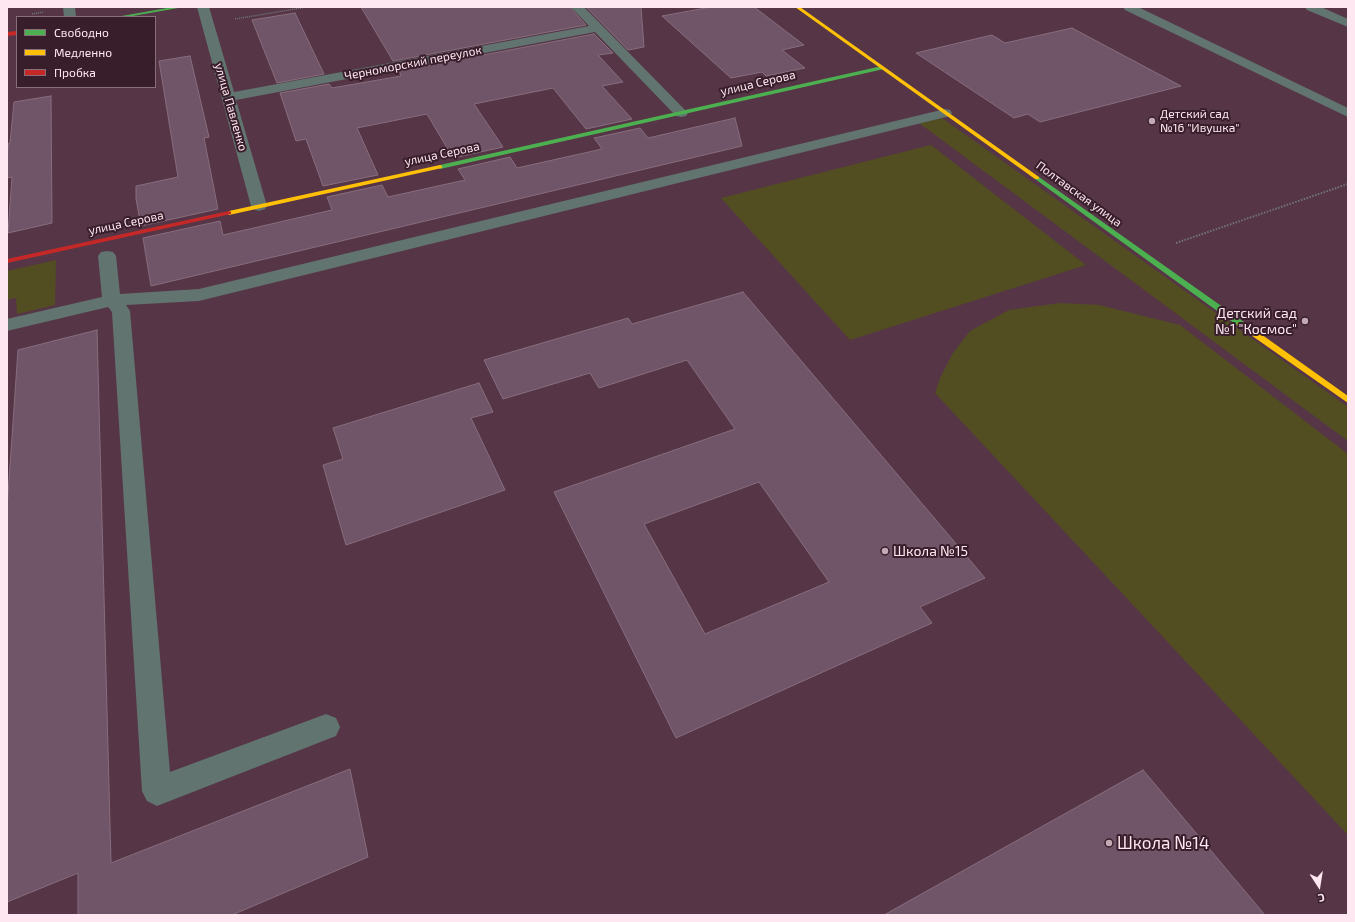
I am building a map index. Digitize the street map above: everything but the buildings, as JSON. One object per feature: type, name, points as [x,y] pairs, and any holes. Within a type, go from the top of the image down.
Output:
[{"type":"street","points":[[124,16],[182,7]]},
{"type":"street","name":"улица Павленко","points":[[203,7],[259,206]]},
{"type":"street","points":[[577,7],[682,113]]},
{"type":"street","name":"Полтавская улица","points":[[797,7],[1348,400]]},
{"type":"street","points":[[1129,7],[1348,113]]},
{"type":"street","points":[[1311,7],[1348,23]]},
{"type":"street","name":"Черноморский переулок","points":[[229,97],[597,28]]},
{"type":"street","name":"улица Серова","points":[[7,261],[882,68]]},
{"type":"street","points":[[7,325],[112,300],[199,295],[945,113]]},
{"type":"street","points":[[107,256],[112,300],[121,311],[156,791],[326,727]]},
{"type":"path","points":[[29,14],[43,12]]},
{"type":"path","points":[[1144,254],[1348,184]]},
{"type":"shaded area","points":[[942,118],[1348,407],[1348,441],[919,123]]},
{"type":"shaded area","points":[[931,145],[1086,265],[850,340],[721,198]]},
{"type":"shaded area","points":[[56,260],[55,305],[17,314],[16,298],[7,300],[7,271]]},
{"type":"shaded area","points":[[1060,303],[1099,305],[1180,325],[1348,454],[1348,835],[935,393],[940,378],[953,353],[970,331],[1009,310]]},
{"type":"traffic: fast","points":[[124,16],[182,7]]},
{"type":"traffic: fast","points":[[440,167],[882,68]]},
{"type":"traffic: fast","points":[[1037,178],[1241,324]]},
{"type":"traffic: slow","points":[[797,7],[1037,178]]},
{"type":"traffic: slow","points":[[229,213],[440,167]]},
{"type":"traffic: slow","points":[[1241,324],[1348,400]]},
{"type":"traffic: jam","points":[[7,34],[16,33]]},
{"type":"traffic: jam","points":[[7,261],[229,213]]},
{"type":"place","name":"Детский сад №16 \"Ивушка\"","points":[[1152,121]]},
{"type":"place","name":"Детский сад №1 \"Космос\"","points":[[1305,321]]},
{"type":"place","name":"Школа №15","points":[[885,551]]},
{"type":"place","name":"Школа №14","points":[[1109,843]]}]
